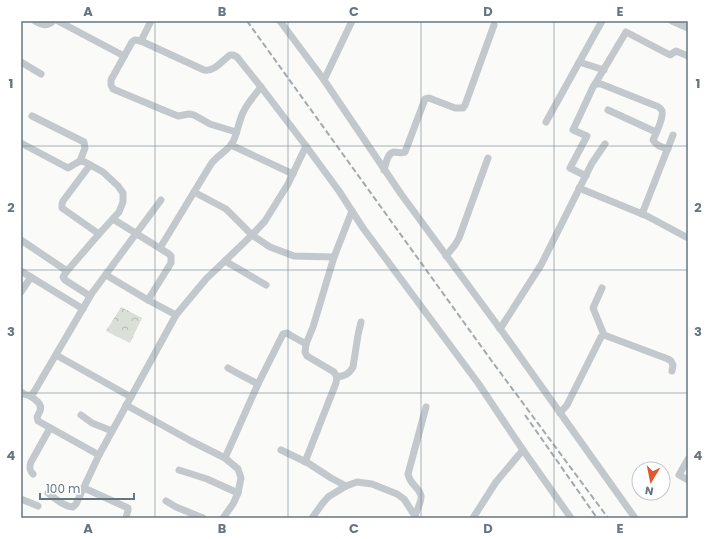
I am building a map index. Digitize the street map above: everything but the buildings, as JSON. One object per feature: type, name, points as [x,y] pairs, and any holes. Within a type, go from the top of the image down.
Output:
[{"type":"street","points":[[35,21],[44,25],[50,24],[53,21]]},
{"type":"street","points":[[58,21],[124,56]]},
{"type":"street","points":[[141,41],[151,21]]},
{"type":"street","points":[[280,21],[324,80],[401,194],[500,329],[635,518]]},
{"type":"street","points":[[324,80],[352,21]]},
{"type":"street","points":[[546,122],[602,21]]},
{"type":"street","points":[[672,21],[688,28]]},
{"type":"street","points":[[384,170],[388,156],[391,153],[394,152],[402,154],[405,152],[425,100],[429,98],[459,109],[463,108],[494,25]]},
{"type":"street","points":[[586,176],[570,168],[587,136],[573,130],[593,87],[626,32],[670,55],[676,51],[688,56]]},
{"type":"street","points":[[236,132],[210,124],[194,115],[189,114],[178,116],[113,89],[111,80],[132,42],[136,40],[141,41],[208,71],[212,70],[230,55],[237,57],[262,87],[339,191],[363,228],[478,383],[571,518]]},
{"type":"street","points":[[21,62],[41,74]]},
{"type":"street","points":[[579,62],[604,70]]},
{"type":"street","points":[[595,84],[601,84],[661,109],[663,112],[662,117],[653,140],[655,143],[668,149]]},
{"type":"street","points":[[160,248],[210,164],[231,145],[242,114],[249,102],[262,87]]},
{"type":"street","points":[[608,110],[656,132]]},
{"type":"street","points":[[21,143],[68,168],[80,161],[85,148],[84,142],[32,116]]},
{"type":"street","points":[[642,214],[673,135]]},
{"type":"street","points":[[500,329],[541,265],[592,163],[605,144]]},
{"type":"street","points":[[231,145],[293,174]]},
{"type":"street","points":[[48,493],[62,504],[73,507],[76,504],[99,455],[176,315],[206,279],[265,221],[288,184],[306,146]]},
{"type":"street","points":[[446,256],[459,238],[488,158]]},
{"type":"street","points":[[80,161],[103,172],[112,179],[123,193],[123,202],[119,212],[63,277],[64,280],[90,296]]},
{"type":"street","points":[[90,166],[63,201],[62,208],[99,234]]},
{"type":"street","points":[[579,188],[642,214],[688,238]]},
{"type":"street","points":[[194,192],[226,209],[252,235],[270,247],[294,256],[334,257]]},
{"type":"street","points":[[30,396],[56,356],[90,296],[161,200]]},
{"type":"street","points":[[305,462],[337,377],[334,372],[307,356],[305,352],[306,344],[313,327],[334,257],[352,211]]},
{"type":"street","points":[[113,219],[172,256],[171,263],[148,300]]},
{"type":"street","points":[[21,240],[67,271]]},
{"type":"street","points":[[225,261],[266,285]]},
{"type":"street","points":[[21,271],[82,309]]},
{"type":"street","points":[[106,275],[176,315]]},
{"type":"street","points":[[21,292],[31,277]]},
{"type":"street","points":[[602,288],[593,308],[604,335],[668,359],[674,365],[672,372]]},
{"type":"street","points":[[337,377],[348,374],[353,367],[361,322]]},
{"type":"street","points":[[225,458],[258,384],[283,334],[287,333],[306,344]]},
{"type":"street","points":[[560,413],[567,405],[601,337],[604,335]]},
{"type":"street","points":[[56,356],[131,397]]},
{"type":"street","points":[[228,368],[258,384]]},
{"type":"street","points":[[21,392],[30,396],[40,404],[41,410],[37,417],[38,421],[99,455]]},
{"type":"street","points":[[126,405],[225,458],[238,469],[241,478],[238,493],[233,504],[223,518]]},
{"type":"street","points":[[415,517],[422,496],[420,491],[412,484],[408,474],[426,406]]},
{"type":"street","points":[[81,416],[92,423],[112,431]]},
{"type":"street","points":[[33,474],[30,471],[31,462],[50,428]]},
{"type":"street","points":[[281,450],[346,486]]},
{"type":"street","points":[[473,518],[496,482],[523,450]]},
{"type":"street","points":[[688,459],[678,475],[688,480]]},
{"type":"street","points":[[179,470],[238,493]]},
{"type":"street","points":[[312,518],[328,497],[346,486],[357,482],[378,486],[397,494],[404,500],[415,517]]},
{"type":"street","points":[[84,488],[128,508],[126,518]]},
{"type":"street","points":[[21,499],[38,506]]},
{"type":"street","points":[[166,501],[176,507],[203,518]]},
{"type":"green space","points":[[121,307],[142,318],[130,343],[106,331]]},
{"type":"railway","points":[[247,21],[491,360],[608,518]]},
{"type":"railway","points":[[525,415],[597,518]]}]
